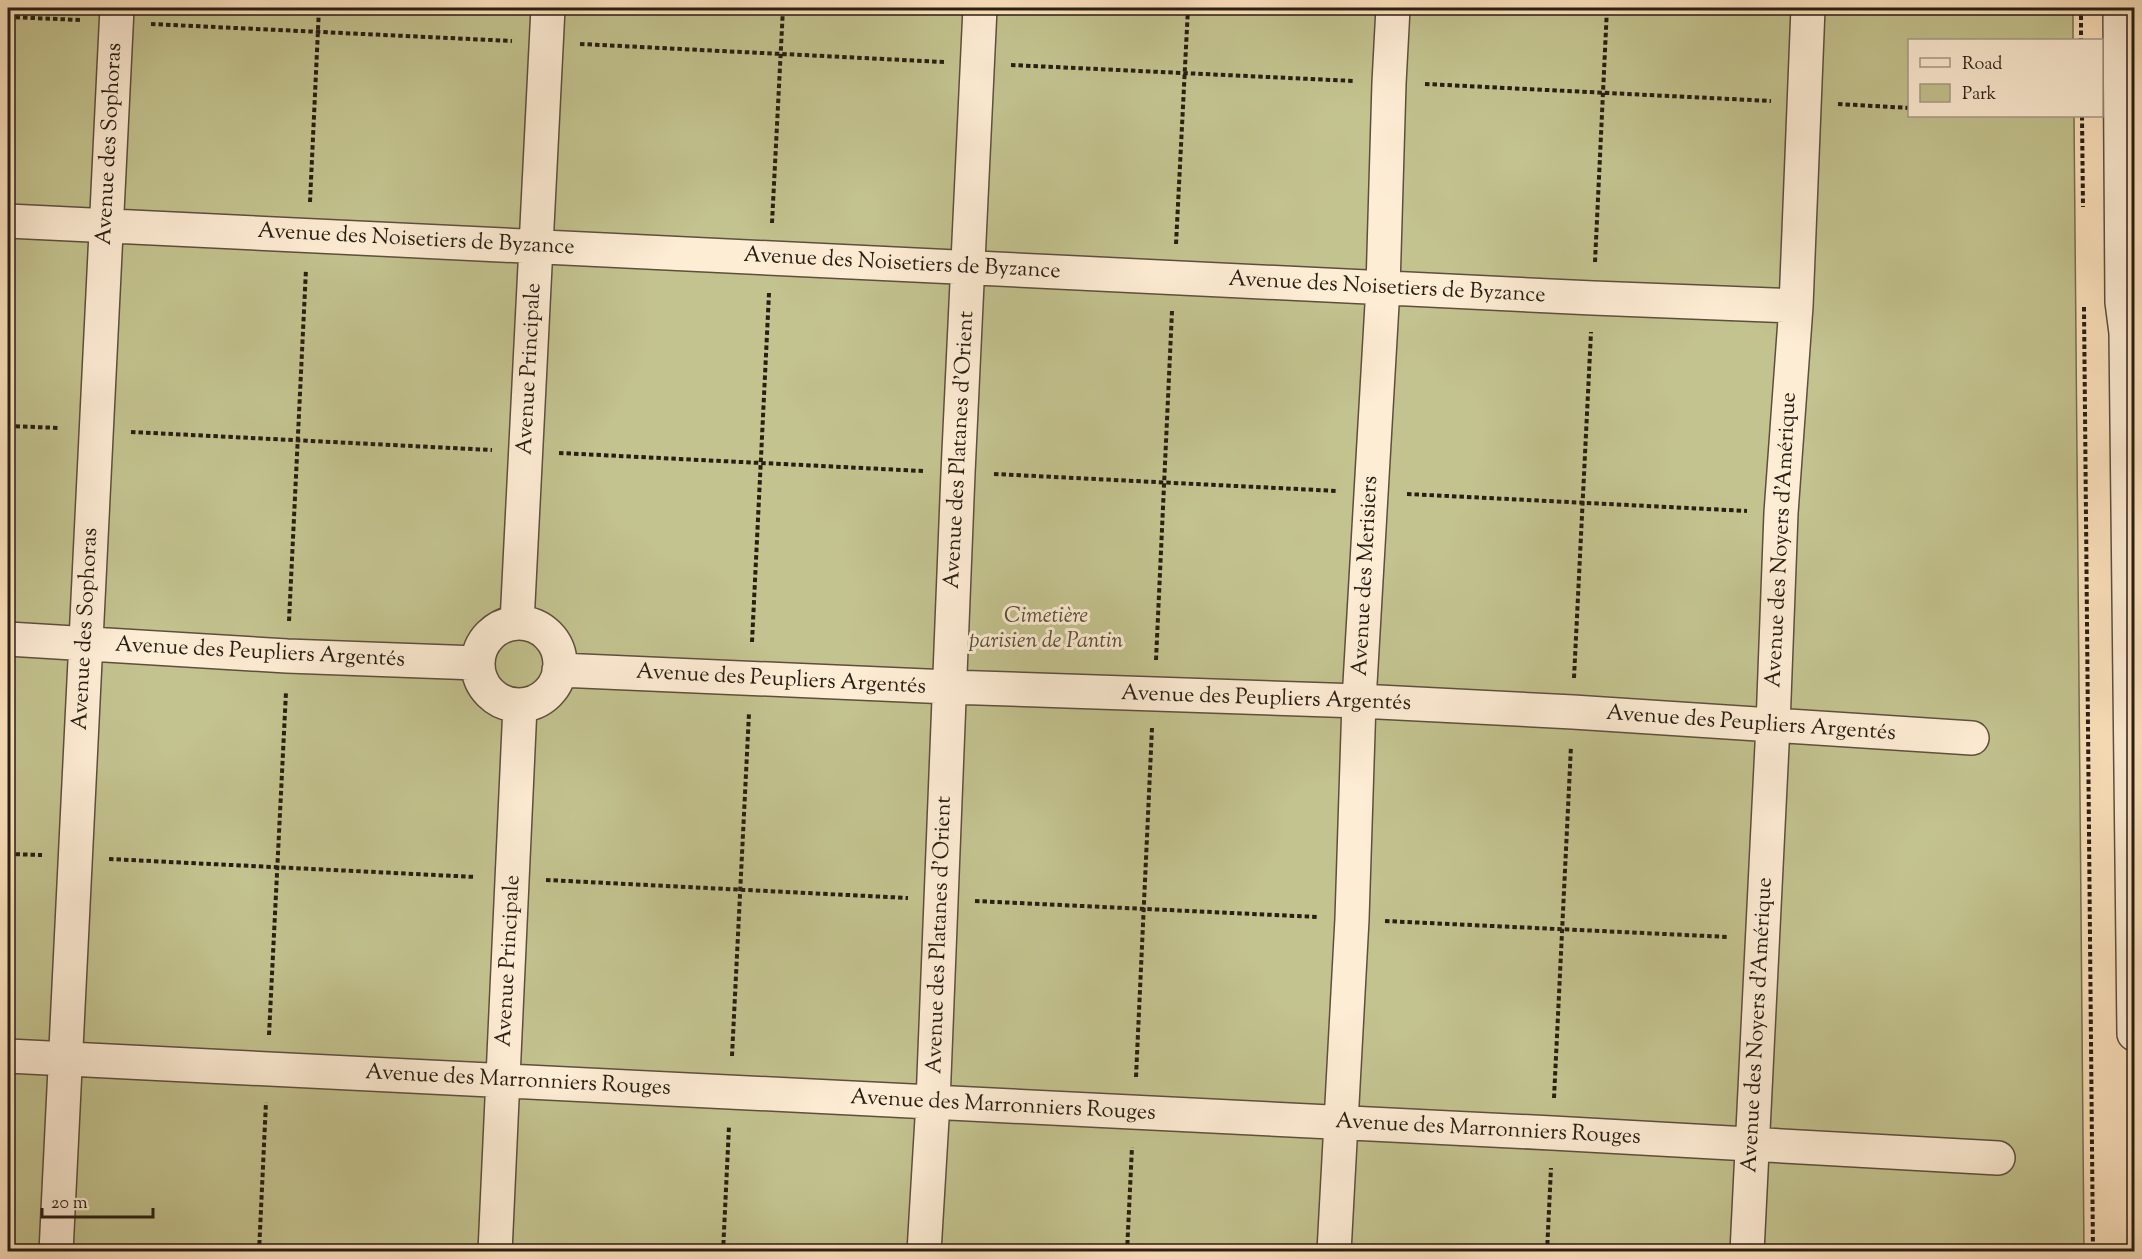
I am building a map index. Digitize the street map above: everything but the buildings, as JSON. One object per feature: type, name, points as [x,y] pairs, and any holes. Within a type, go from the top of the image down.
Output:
[{"type":"street","name":"Avenue des Sophoras","points":[[56,1251],[117,8]]},
{"type":"street","name":"Avenue Principale","points":[[518,623],[548,8]]},
{"type":"street","name":"Avenue des Platanes d'Orient","points":[[924,1251],[933,1102],[958,472],[981,8]]},
{"type":"street","name":"Avenue des Merisiers","points":[[1334,1251],[1352,919],[1359,701],[1383,287],[1393,8]]},
{"type":"street","name":"Avenue des Noyers d'Amérique","points":[[1747,1251],[1781,513],[1796,306],[1809,8]]},
{"type":"street","points":[[2120,8],[2122,302],[2130,333],[2134,1034]]},
{"type":"street","name":"Avenue des Noisetiers de Byzance","points":[[8,221],[1796,306]]},
{"type":"street","points":[[518,623],[535,626],[549,637],[558,652],[559,670],[550,692],[536,701],[520,706],[498,700],[487,691],[479,677],[477,663],[479,652],[489,635],[498,629],[518,623]]},
{"type":"street","name":"Avenue des Peupliers Argentés","points":[[8,639],[288,656],[477,663]]},
{"type":"street","name":"Avenue des Peupliers Argentés","points":[[559,670],[949,687],[1359,701],[1573,712],[1972,738]]},
{"type":"street","name":"Avenue Principale","points":[[495,1251],[520,706]]},
{"type":"street","name":"Avenue des Marronniers Rouges","points":[[8,1056],[1552,1133],[1998,1158]]},
{"type":"path","points":[[723,1251],[783,8]]},
{"type":"path","points":[[1127,1251],[1188,8]]},
{"type":"path","points":[[1547,1251],[1607,8]]},
{"type":"path","points":[[2081,8],[2081,39]]},
{"type":"path","points":[[2082,117],[2083,214]]},
{"type":"path","points":[[2084,296],[2093,1251]]},
{"type":"path","points":[[8,426],[1781,513]]},
{"type":"path","points":[[8,854],[1762,939]]},
{"type":"green space","name":"Cimetière parisien de Pantin","points":[[8,8],[2073,8],[2073,39],[1908,39],[1908,117],[2074,117],[2084,1251],[8,1251]]}]
